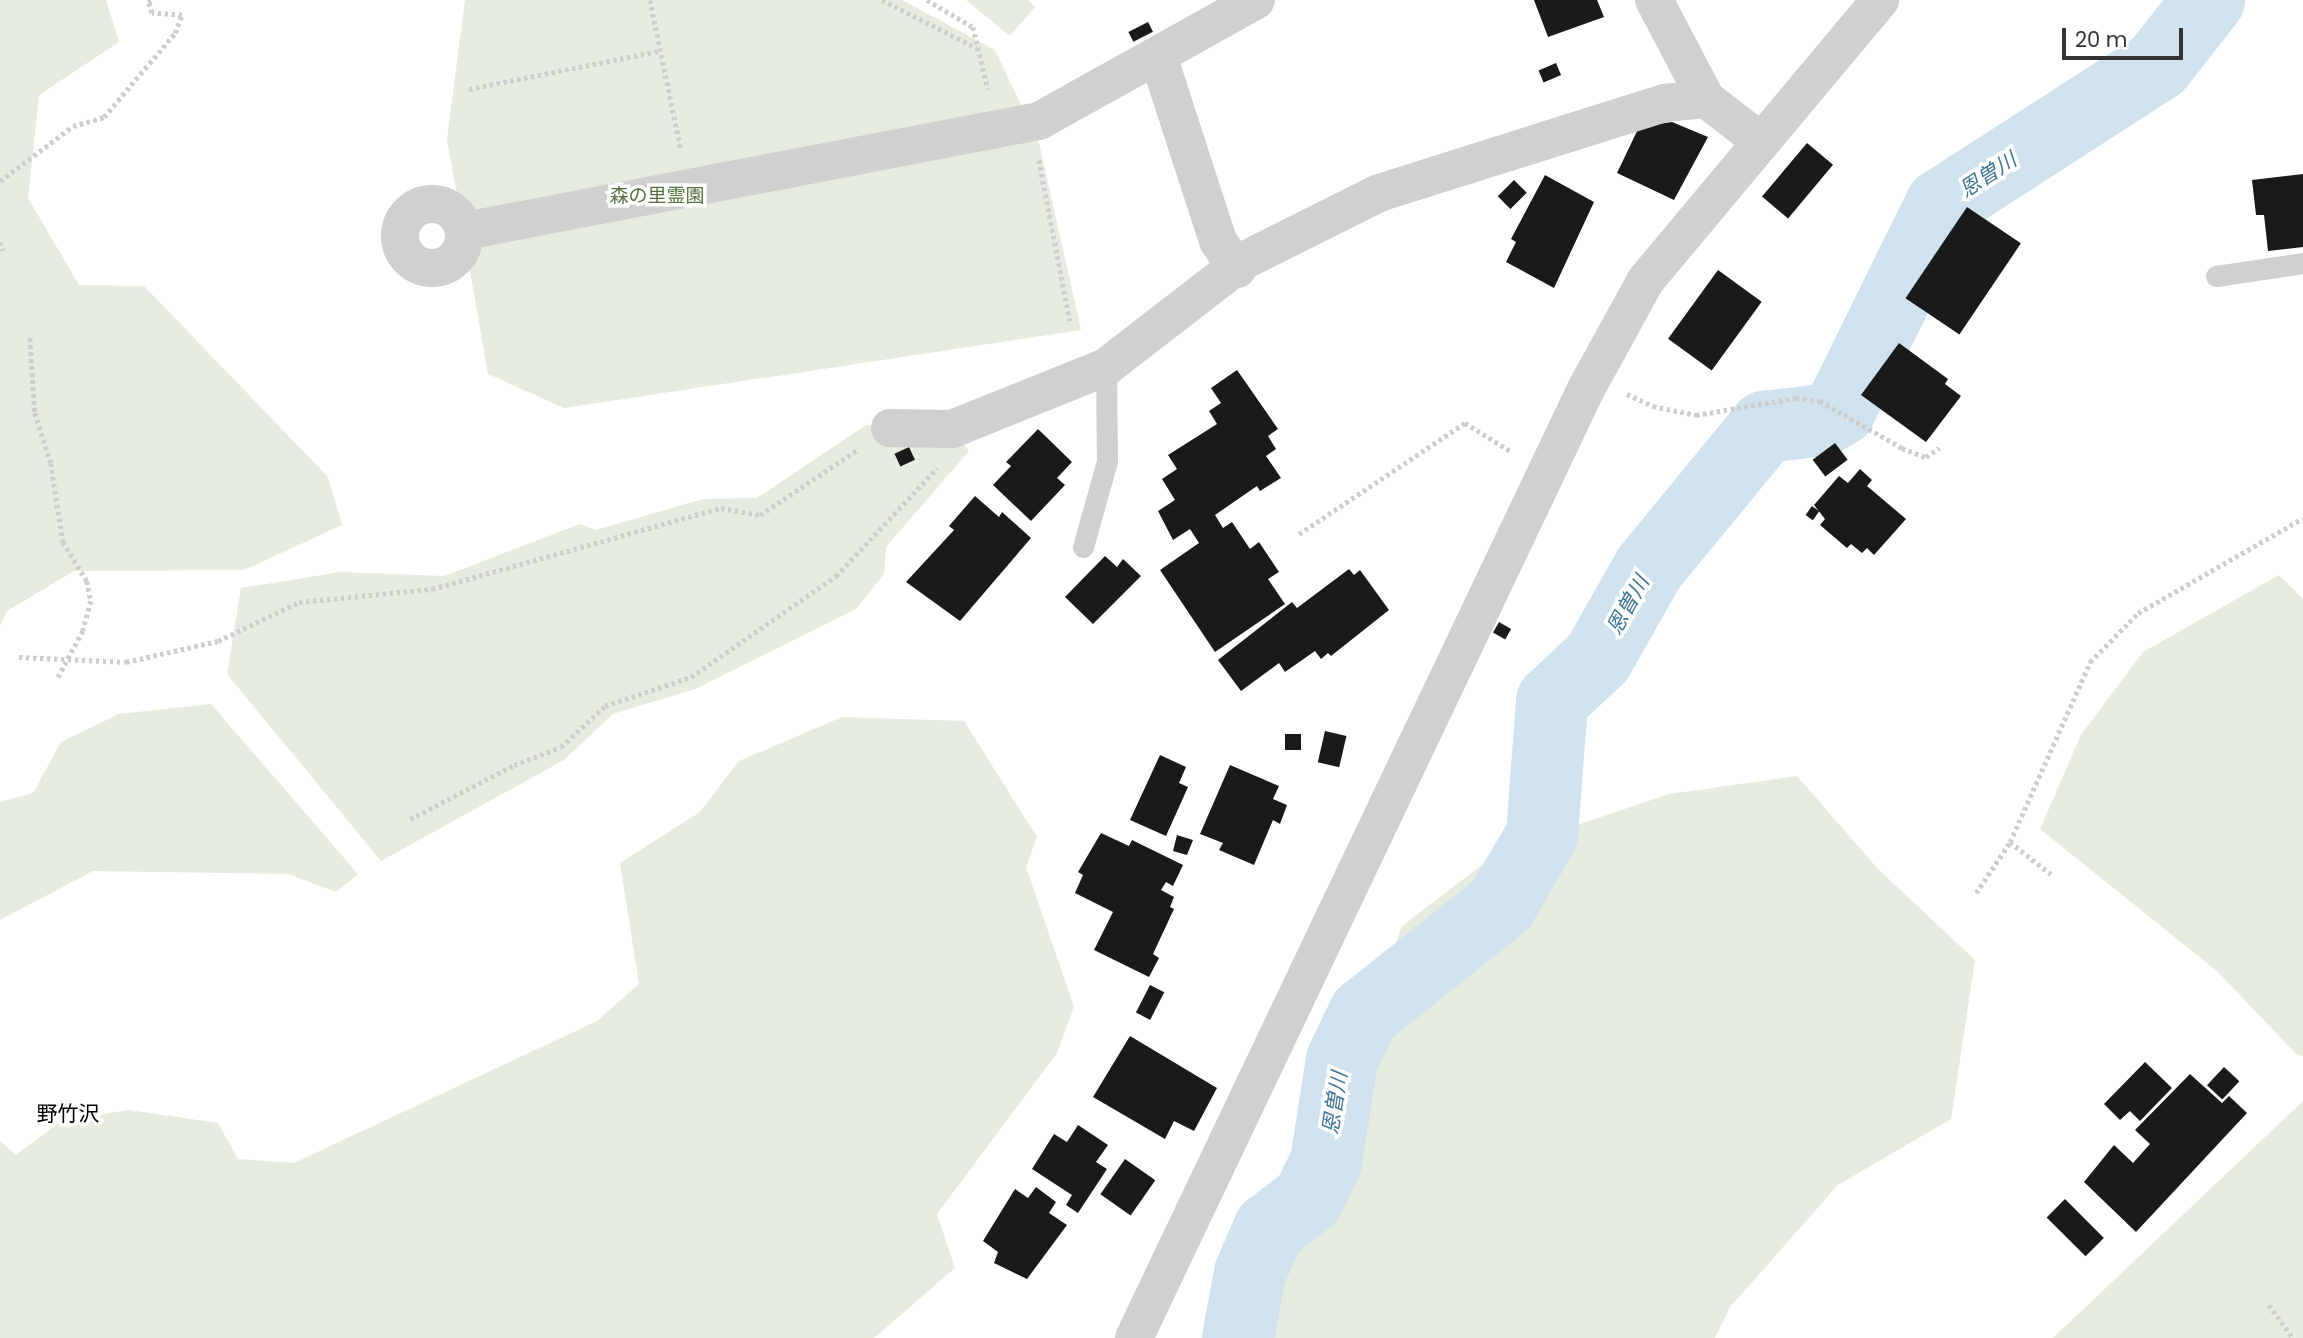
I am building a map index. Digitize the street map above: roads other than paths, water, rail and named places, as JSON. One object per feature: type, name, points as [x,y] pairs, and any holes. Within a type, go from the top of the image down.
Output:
[{"type":"street","points":[[466,231],[1015,125],[1158,56],[1256,0]]},
{"type":"street","points":[[1654,0],[1706,99],[1759,140]]},
{"type":"street","points":[[1135,1338],[1591,378],[1646,280],[1759,140],[1880,0]]},
{"type":"street","points":[[1158,56],[1218,241],[1237,270]]},
{"type":"street","points":[[890,428],[952,429],[1106,368],[1237,270],[1243,261],[1379,194],[1664,103],[1706,99]]},
{"type":"lane","points":[[2216,276],[2303,263]]},
{"type":"lane","points":[[1083,547],[1107,461],[1106,368]]},
{"type":"waterway","name":"恩曽川","points":[[1238,1338],[1250,1273],[1269,1229],[1308,1199],[1326,1162],[1342,1060],[1364,1014],[1501,905],[1542,835],[1552,701],[1598,658],[1649,568],[1765,427],[1823,420],[1840,410],[1941,205],[2158,65],[2209,0]]},
{"type":"district","name":"野竹沢","points":[[68,1114]]},
{"type":"park label","name":"森の里霊園","points":[[657,196]]}]
